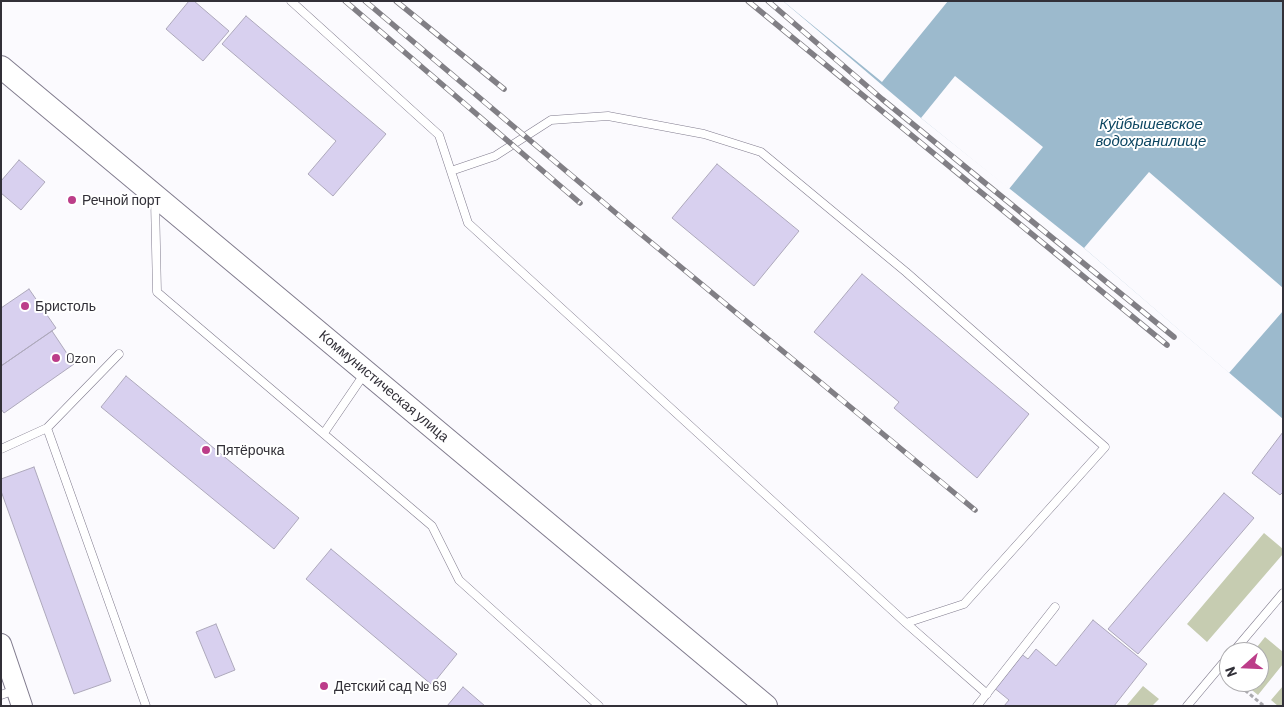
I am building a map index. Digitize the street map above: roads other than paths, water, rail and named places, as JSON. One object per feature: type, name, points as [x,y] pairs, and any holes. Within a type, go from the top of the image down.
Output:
[{"type":"main road","name":"Коммунистическая улица","points":[[1,67],[766,706]]},
{"type":"street","points":[[1,644],[13,697]]},
{"type":"lane","points":[[292,1],[439,136],[468,223],[906,623],[987,694]]},
{"type":"lane","points":[[451,171],[495,156],[551,120],[608,116],[704,134],[761,152],[906,272],[1105,447],[964,604],[906,623]]},
{"type":"lane","points":[[155,195],[157,292],[432,526],[458,580],[599,706]]},
{"type":"lane","points":[[1,449],[47,428],[119,354]]},
{"type":"lane","points":[[324,433],[366,372]]},
{"type":"lane","points":[[47,428],[146,706]]},
{"type":"lane","points":[[1241,642],[1283,593]]},
{"type":"lane","points":[[977,706],[1055,607]]},
{"type":"lane","points":[[1187,706],[1219,668]]},
{"type":"water","name":"Куйбышевское водохранилище","points":[[783,1],[1283,1],[1283,419],[1084,248],[921,118]]},
{"type":"railway","points":[[345,1],[580,203]]},
{"type":"railway","points":[[365,1],[636,230],[975,510]]},
{"type":"railway","points":[[396,1],[504,89]]},
{"type":"railway","points":[[748,1],[1167,345]]},
{"type":"railway","points":[[768,1],[882,99],[1174,337]]},
{"type":"place","name":"Речной порт","points":[[72,200]]},
{"type":"place","name":"Бристоль","points":[[25,306]]},
{"type":"place","name":"Ozon","points":[[56,358]]},
{"type":"place","name":"Пятёрочка","points":[[206,450]]},
{"type":"place","name":"Детский сад № 69","points":[[324,686]]}]
